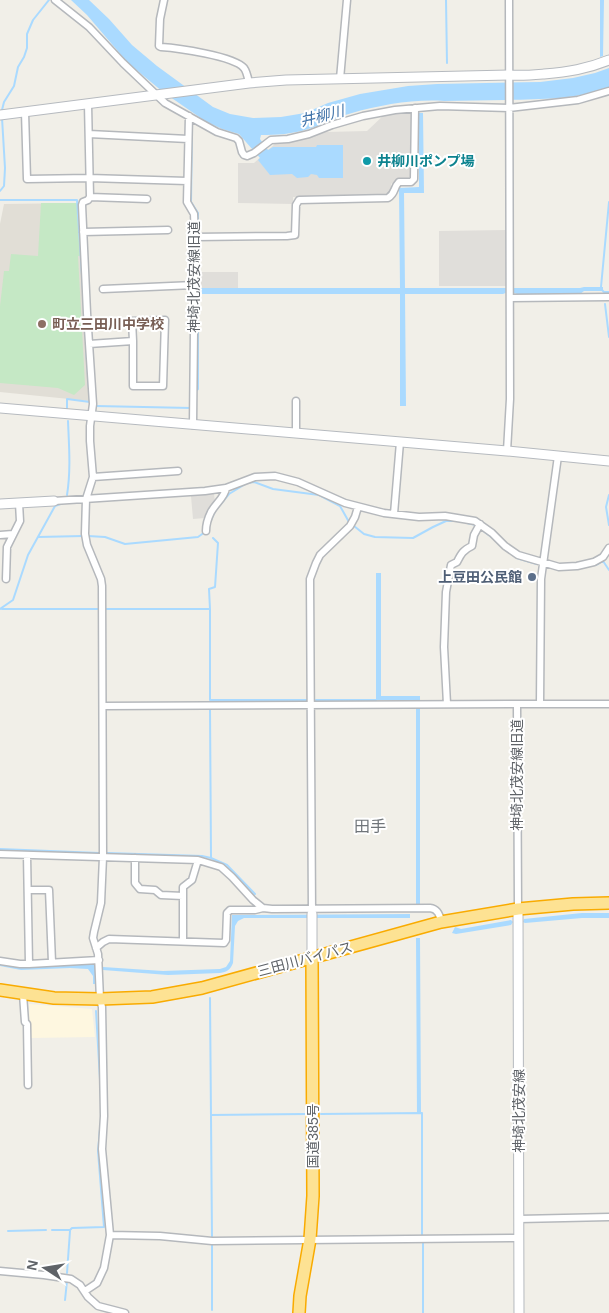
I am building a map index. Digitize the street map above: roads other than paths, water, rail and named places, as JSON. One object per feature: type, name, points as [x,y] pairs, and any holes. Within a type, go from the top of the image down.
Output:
[{"type":"highway","name":"三田川バイパス","points":[[0,990],[54,998],[152,997],[202,988],[441,922],[518,909],[609,903]]},
{"type":"highway","name":"国道385号","points":[[299,1313],[300,1296],[310,1239],[313,1196],[312,957]]},
{"type":"street","points":[[55,0],[89,26],[123,63],[166,102],[217,132],[236,138],[244,155],[254,153],[271,140],[288,139],[309,134],[363,116],[395,110],[440,106],[553,104],[578,100],[609,91]]},
{"type":"street","points":[[164,0],[160,19],[160,47],[176,48],[230,60],[245,70],[249,83]]},
{"type":"street","points":[[340,79],[347,0]]},
{"type":"street","points":[[507,451],[510,400],[509,0]]},
{"type":"street","points":[[3,115],[249,83],[286,80],[509,78],[570,72],[593,67],[609,60]]},
{"type":"street","points":[[85,1291],[97,1283],[104,1268],[110,1235],[102,1149],[104,1106],[102,1008],[99,960],[94,943],[94,932],[102,903],[102,586],[85,536],[86,499],[94,477],[90,441],[93,404],[82,205],[90,196],[88,104]]},
{"type":"street","points":[[195,237],[295,235],[296,205],[299,200],[388,198],[393,195],[395,186],[399,182],[411,182],[414,179],[415,108]]},
{"type":"street","points":[[25,112],[26,179],[89,178],[187,181]]},
{"type":"street","name":"神埼北茂安線旧道","points":[[189,116],[187,202],[194,214],[195,237],[193,425]]},
{"type":"street","points":[[89,134],[188,139]]},
{"type":"street","points":[[90,196],[147,198]]},
{"type":"street","points":[[83,232],[168,230]]},
{"type":"street","points":[[103,289],[194,285]]},
{"type":"street","points":[[510,293],[609,297]]},
{"type":"street","points":[[165,320],[163,386],[133,386],[133,341],[132,321],[165,320]]},
{"type":"street","points":[[89,344],[133,341]]},
{"type":"street","points":[[296,401],[296,433]]},
{"type":"street","points":[[0,408],[609,461]]},
{"type":"street","points":[[394,514],[400,442]]},
{"type":"street","points":[[540,704],[541,579],[558,456]]},
{"type":"street","points":[[94,477],[178,472]]},
{"type":"street","points":[[0,504],[206,491],[226,488],[255,477],[275,476],[298,482],[358,507],[419,517],[467,519],[492,533],[518,555],[543,566],[577,566],[594,562],[603,557],[609,548]]},
{"type":"street","points":[[206,531],[208,519],[226,492],[226,488]]},
{"type":"street","points":[[6,579],[7,547],[20,521],[20,502]]},
{"type":"street","points":[[312,957],[310,579],[320,556],[351,524],[358,507]]},
{"type":"street","points":[[447,704],[444,647],[446,592],[451,565],[457,562],[460,554],[465,549],[472,546],[478,526]]},
{"type":"street","points":[[0,534],[13,534]]},
{"type":"street","points":[[103,706],[517,704]]},
{"type":"street","name":"神埼北茂安線旧道","points":[[518,909],[517,704],[609,704]]},
{"type":"street","points":[[0,854],[198,860],[221,867],[263,908]]},
{"type":"street","points":[[27,855],[29,964]]},
{"type":"street","points":[[135,858],[134,883],[140,889],[155,890],[161,896],[183,896]]},
{"type":"street","points":[[182,941],[184,886],[192,880],[198,860]]},
{"type":"street","points":[[28,890],[49,890],[52,962]]},
{"type":"street","points":[[96,948],[109,939],[224,943],[226,940],[227,913],[230,910],[255,910],[263,908],[312,914],[430,908],[436,910],[441,922]]},
{"type":"street","name":"神埼北茂安線","points":[[518,909],[519,1313]]},
{"type":"street","points":[[0,960],[29,964],[99,960]]},
{"type":"street","points":[[24,994],[25,1022],[27,1024],[28,1085]]},
{"type":"street","points":[[519,1220],[609,1217]]},
{"type":"street","points":[[110,1235],[160,1236],[212,1241],[519,1238]]},
{"type":"street","points":[[0,1271],[44,1275],[71,1280],[80,1285],[88,1297],[98,1306],[125,1313]]},
{"type":"water","name":"井柳川","points":[[71,0],[89,0],[132,45],[213,107],[230,114],[253,118],[281,117],[305,113],[328,103],[360,94],[408,86],[540,82],[573,78],[609,68],[609,87],[571,97],[558,98],[397,103],[346,115],[297,132],[261,135],[260,139],[268,150],[273,147],[343,145],[343,178],[319,178],[317,175],[311,174],[308,177],[297,178],[292,174],[270,175],[258,160],[260,158],[239,134],[205,121],[163,92],[128,63],[87,15]]},
{"type":"water","points":[[600,0],[604,0],[603,56],[600,57]]},
{"type":"water","points":[[419,113],[423,113],[424,193],[404,193],[405,288],[603,287],[603,291],[584,291],[580,294],[517,294],[510,292],[503,294],[405,294],[406,406],[400,406],[400,294],[197,294],[197,288],[400,288],[399,188],[419,187]]},
{"type":"water","points":[[376,573],[381,573],[381,696],[420,696],[420,700],[376,700]]},
{"type":"water","points":[[416,708],[420,708],[420,905],[416,905]]},
{"type":"water","points":[[582,913],[609,913],[609,918],[523,922],[524,919]]},
{"type":"water","points":[[410,914],[410,918],[244,918],[238,921],[235,926],[233,963],[225,972],[168,975],[103,970],[103,967],[163,971],[220,969],[226,967],[230,961],[232,915]]},
{"type":"water","points":[[511,920],[513,922],[511,925],[456,934],[452,933],[455,927],[461,929]]},
{"type":"water","points":[[416,938],[420,938],[421,1114],[417,1114]]},
{"type":"water","points":[[0,963],[20,967],[96,964],[97,984],[93,984],[93,976],[88,969],[21,970],[0,966]]},
{"type":"waterway","points":[[2,110],[4,102],[14,86],[18,67],[27,48],[27,34],[33,20],[49,0]]},
{"type":"waterway","points":[[446,0],[447,63]]},
{"type":"waterway","points":[[0,191],[4,186],[5,168],[2,118]]},
{"type":"waterway","points":[[192,125],[191,202],[198,213],[198,231]]},
{"type":"waterway","points":[[0,200],[77,200],[84,305]]},
{"type":"waterway","points":[[601,287],[609,202]]},
{"type":"waterway","points":[[198,248],[198,291]]},
{"type":"waterway","points":[[602,290],[609,292]]},
{"type":"waterway","points":[[196,391],[198,389],[198,293]]},
{"type":"waterway","points":[[605,304],[609,337]]},
{"type":"waterway","points":[[67,410],[67,399],[90,402],[86,348]]},
{"type":"waterway","points":[[96,406],[191,408]]},
{"type":"waterway","points":[[67,495],[69,467],[68,421]]},
{"type":"waterway","points":[[210,522],[215,511],[229,494],[247,483],[254,482],[273,489],[319,495],[340,506],[349,522],[364,534],[375,537],[413,538],[446,521],[457,521]]},
{"type":"waterway","points":[[609,495],[606,507],[609,525]]},
{"type":"waterway","points":[[0,609],[13,600],[28,555],[55,506],[63,503]]},
{"type":"waterway","points":[[467,523],[476,525]]},
{"type":"waterway","points":[[482,530],[494,539]]},
{"type":"waterway","points":[[88,536],[105,537],[125,544],[198,537],[205,532]]},
{"type":"waterway","points":[[38,537],[83,536]]},
{"type":"waterway","points":[[210,609],[209,589],[215,587],[218,543],[213,538]]},
{"type":"waterway","points":[[517,558],[537,564]]},
{"type":"waterway","points":[[595,565],[604,560]]},
{"type":"waterway","points":[[603,561],[609,570]]},
{"type":"waterway","points":[[2,609],[98,609]]},
{"type":"waterway","points":[[106,609],[210,609],[210,700],[307,700]]},
{"type":"waterway","points":[[316,700],[376,700]]},
{"type":"waterway","points":[[210,709],[211,857]]},
{"type":"waterway","points":[[0,849],[99,853]]},
{"type":"waterway","points":[[107,853],[202,856],[211,858],[227,865],[255,894]]},
{"type":"waterway","points":[[210,998],[212,1237]]},
{"type":"waterway","points":[[96,1011],[101,1096]]},
{"type":"waterway","points":[[321,1114],[422,1113],[422,1236]]},
{"type":"waterway","points":[[211,1115],[306,1114]]},
{"type":"waterway","points":[[52,1230],[104,1227],[98,1151],[100,1129]]},
{"type":"waterway","points":[[8,1231],[46,1230]]},
{"type":"waterway","points":[[67,1273],[70,1231]]},
{"type":"waterway","points":[[423,1241],[423,1313]]},
{"type":"waterway","points":[[212,1244],[212,1310]]},
{"type":"waterway","points":[[65,1300],[67,1281]]},
{"type":"place","name":"井柳川ポンプ場","points":[[367,161]]},
{"type":"place","name":"町立三田川中学校","points":[[42,324]]},
{"type":"place","name":"上豆田公民館","points":[[532,577]]},
{"type":"district","name":"田手","points":[[370,826]]}]
